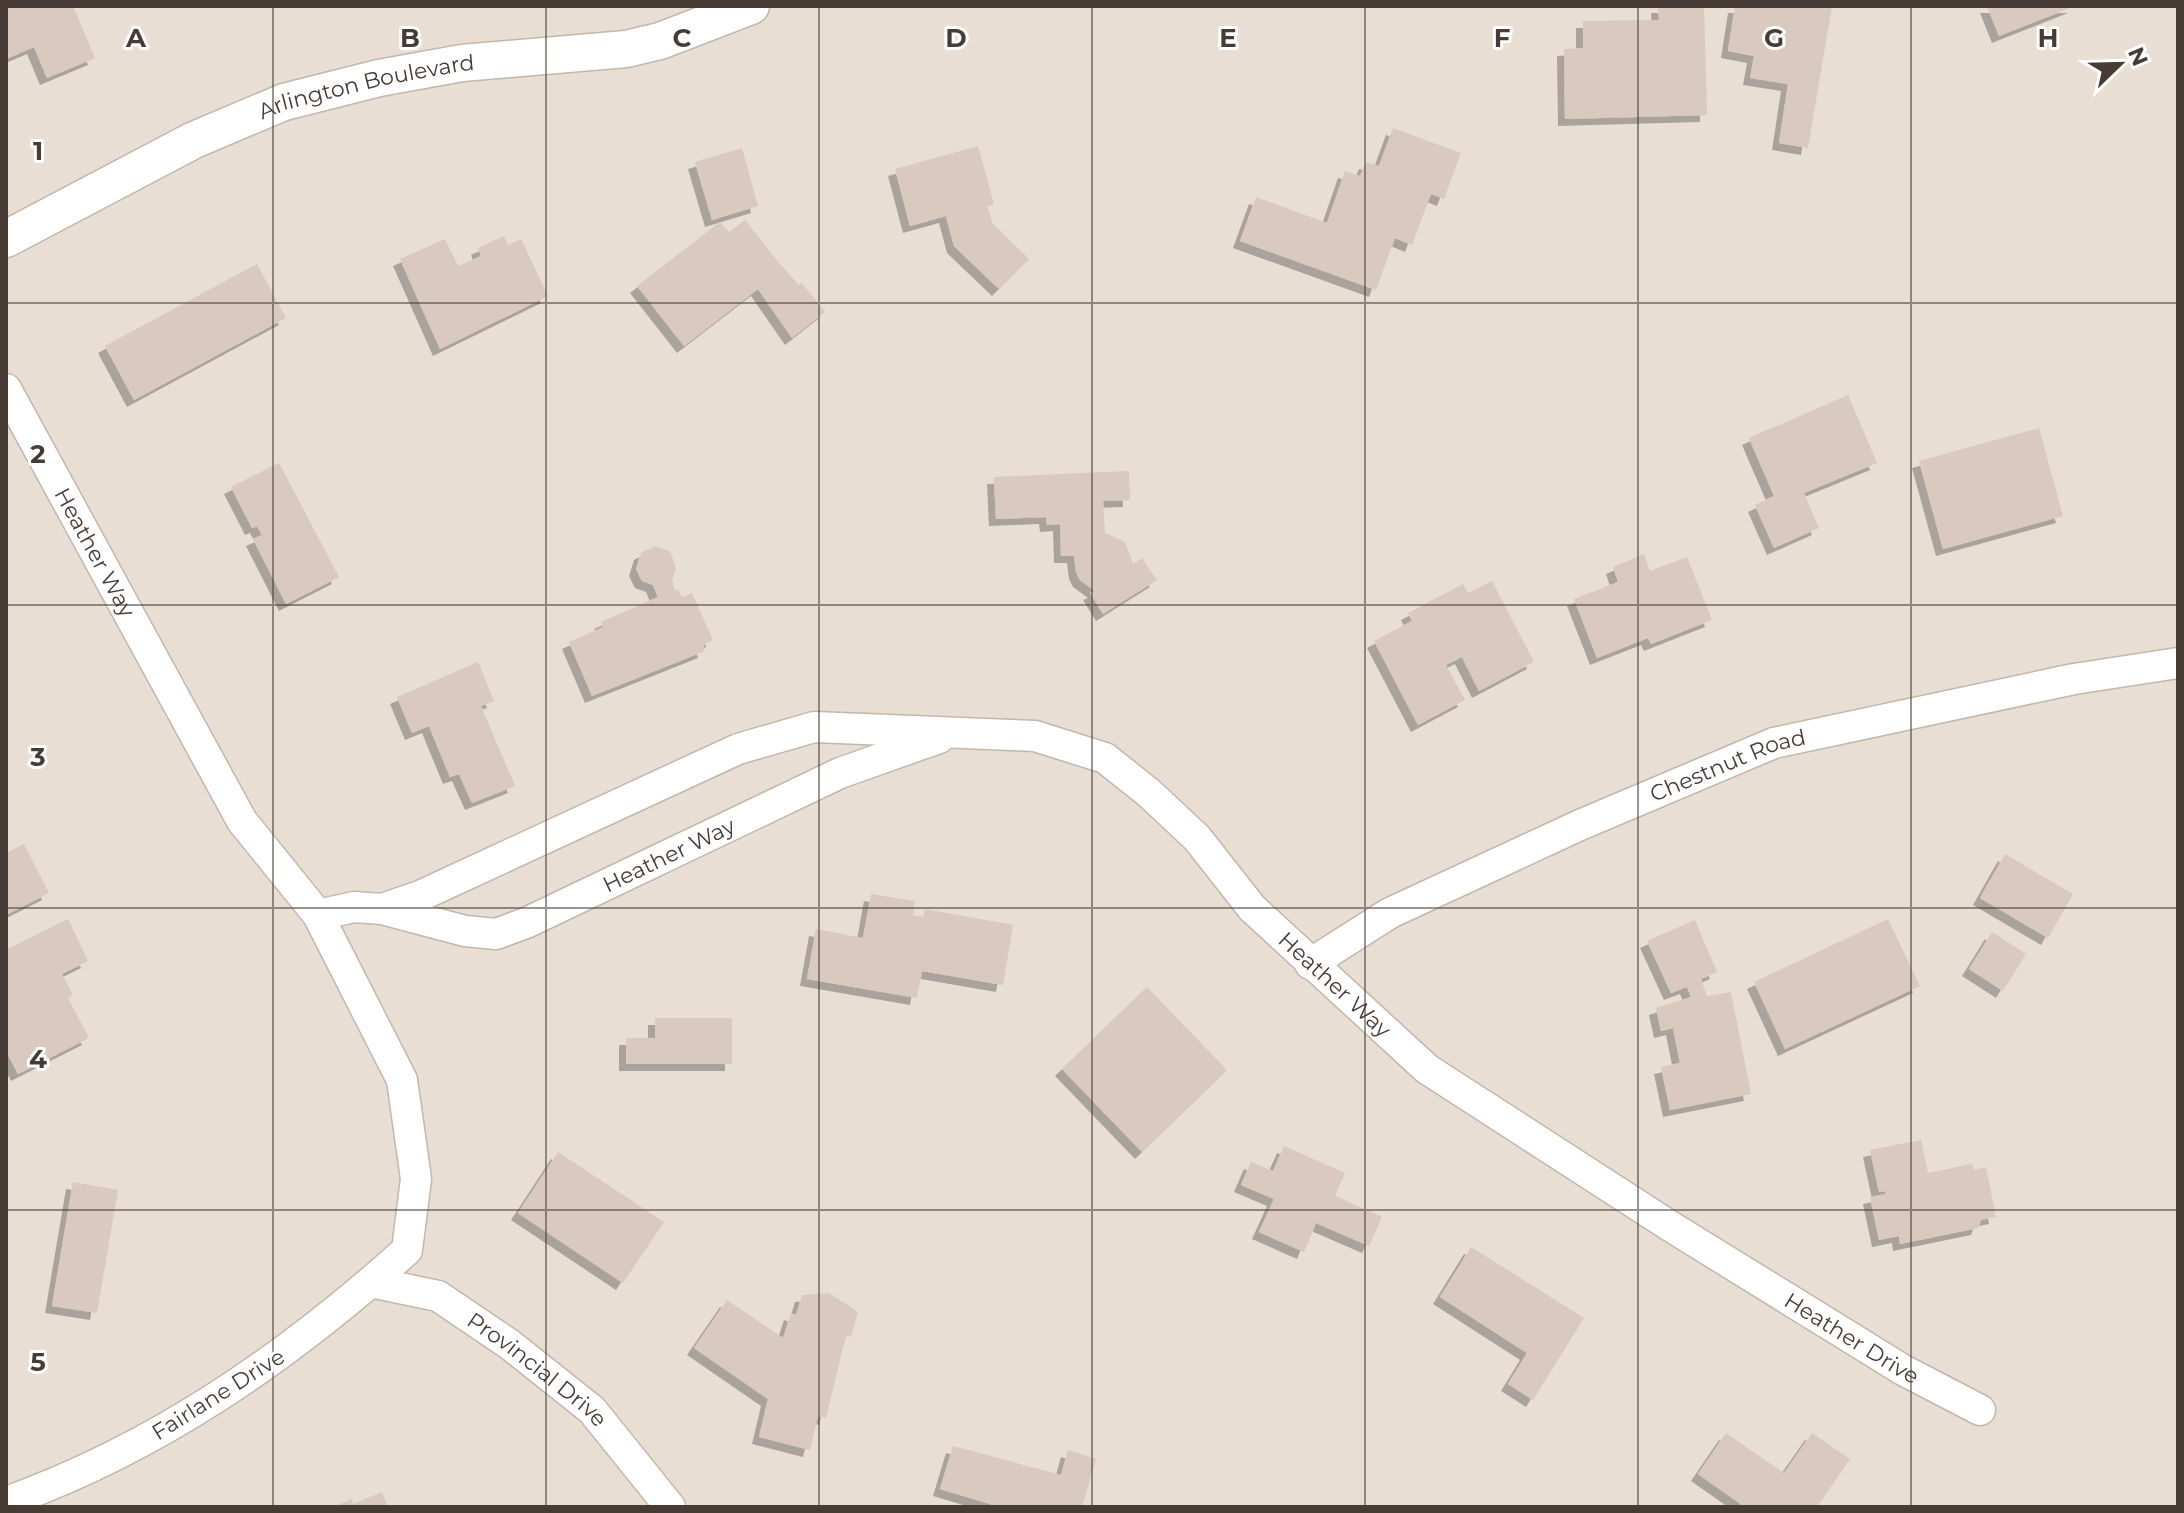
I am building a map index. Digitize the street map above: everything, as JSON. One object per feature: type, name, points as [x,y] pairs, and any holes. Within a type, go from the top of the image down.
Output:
[{"type":"street","name":"Arlington Boulevard","points":[[6,239],[194,140],[284,102],[379,78],[462,63],[626,49],[660,41],[751,6]]},
{"type":"street","name":"Heather Way","points":[[6,389],[242,821],[318,915],[402,1080],[416,1179],[407,1250],[371,1282]]},
{"type":"street","name":"Chestnut Road","points":[[1310,964],[1390,913],[1580,825],[1774,743],[2074,679],[2178,663]]},
{"type":"street","name":"Heather Way","points":[[382,909],[420,896],[738,749],[814,727],[1035,736],[1105,758],[1149,793],[1197,838],[1252,908],[1427,1069],[1574,1167],[1727,1261]]},
{"type":"street","name":"Heather Way","points":[[318,915],[354,907],[382,909],[465,931],[496,934],[526,923],[840,773],[952,734]]},
{"type":"street","name":"Heather Drive","points":[[1727,1261],[1903,1370],[1980,1410]]},
{"type":"street","name":"Fairlane Drive","points":[[6,1502],[167,1430],[292,1347],[371,1282]]},
{"type":"street","name":"Provincial Drive","points":[[371,1282],[438,1296],[509,1344],[592,1410],[670,1507]]},
{"type":"shaded area","points":[[6,6],[2178,6],[2178,1507],[6,1507]]},
{"type":"building","points":[[6,6],[73,6],[95,58],[47,78],[34,47],[6,59]]},
{"type":"building","points":[[1658,6],[1704,6],[1707,115],[1565,119],[1564,49],[1583,48],[1583,21],[1659,20]]},
{"type":"building","points":[[1735,6],[1832,6],[1808,148],[1779,143],[1788,84],[1750,78],[1754,56],[1728,51]]},
{"type":"building","points":[[1987,6],[2075,6],[1999,36]]},
{"type":"building","points":[[1393,128],[1461,153],[1444,199],[1431,194],[1412,245],[1395,238],[1376,290],[1240,241],[1256,197],[1327,223],[1345,171],[1360,176],[1366,162],[1379,166]]},
{"type":"building","points":[[978,146],[994,204],[987,206],[993,224],[1029,259],[999,289],[954,246],[946,216],[910,226],[895,169]]},
{"type":"building","points":[[742,148],[758,206],[712,220],[695,162]]},
{"type":"building","points":[[745,220],[779,263],[799,285],[802,283],[825,312],[792,338],[758,289],[684,346],[637,286],[720,222],[729,232]]},
{"type":"building","points":[[504,236],[508,245],[521,239],[548,296],[440,349],[400,259],[445,239],[458,266],[481,256],[478,248]]},
{"type":"building","points":[[257,264],[286,318],[134,400],[105,346]]},
{"type":"building","points":[[1848,395],[1877,463],[1804,493],[1819,528],[1774,548],[1755,505],[1774,496],[1749,438]]},
{"type":"building","points":[[2039,428],[2063,516],[1943,549],[1919,461]]},
{"type":"building","points":[[279,463],[339,577],[286,604],[253,539],[262,535],[257,526],[252,528],[231,487]]},
{"type":"building","points":[[1129,471],[1130,500],[1103,501],[1105,533],[1125,542],[1133,564],[1142,558],[1157,580],[1103,614],[1090,593],[1095,591],[1080,580],[1076,572],[1074,556],[1061,556],[1060,524],[1047,525],[1046,517],[996,519],[994,477]]},
{"type":"building","points":[[655,546],[670,551],[676,568],[672,581],[675,591],[678,589],[682,597],[692,593],[713,640],[703,645],[705,651],[592,696],[569,642],[603,627],[601,622],[658,597],[653,585],[642,581],[636,569],[641,553]]},
{"type":"building","points":[[1644,554],[1650,571],[1687,557],[1712,620],[1651,644],[1648,638],[1597,658],[1574,599],[1618,582],[1613,567]]},
{"type":"building","points":[[1492,581],[1534,662],[1479,691],[1462,657],[1446,665],[1465,700],[1418,725],[1374,641],[1412,621],[1408,613],[1463,584],[1468,593]]},
{"type":"building","points":[[478,662],[494,701],[481,706],[515,786],[472,803],[459,774],[450,777],[429,726],[412,733],[397,697]]},
{"type":"building","points":[[24,844],[49,893],[6,915],[6,853]]},
{"type":"building","points":[[2005,854],[2073,894],[2048,938],[1980,898]]},
{"type":"building","points":[[871,894],[915,901],[913,915],[923,917],[925,909],[1013,925],[1003,985],[922,971],[917,998],[807,979],[816,929],[863,938]]},
{"type":"building","points":[[68,919],[88,961],[62,974],[73,995],[68,998],[89,1038],[18,1074],[6,1051],[6,950]]},
{"type":"building","points":[[1888,919],[1920,986],[1785,1049],[1754,982]]},
{"type":"building","points":[[1695,920],[1717,972],[1701,979],[1707,996],[1731,992],[1751,1094],[1670,1110],[1661,1067],[1680,1063],[1673,1028],[1661,1031],[1656,1008],[1691,997],[1687,987],[1671,993],[1647,941]]},
{"type":"building","points":[[1992,932],[2026,954],[2003,991],[1969,969]]},
{"type":"building","points":[[1147,987],[1227,1070],[1142,1152],[1062,1069]]},
{"type":"building","points":[[655,1018],[732,1018],[732,1064],[626,1064],[626,1038],[655,1038]]},
{"type":"building","points":[[1921,1140],[1928,1173],[1972,1164],[1974,1170],[1986,1167],[1996,1217],[1981,1220],[1978,1228],[1900,1244],[1899,1236],[1879,1240],[1870,1197],[1886,1194],[1885,1191],[1879,1192],[1870,1150]]},
{"type":"building","points":[[1284,1146],[1345,1173],[1335,1196],[1382,1217],[1369,1246],[1316,1223],[1304,1252],[1259,1232],[1274,1199],[1241,1185],[1251,1162],[1273,1171]]},
{"type":"building","points":[[558,1152],[664,1222],[623,1283],[518,1213]]},
{"type":"building","points":[[73,1182],[118,1190],[97,1313],[52,1306]]},
{"type":"building","points":[[1471,1247],[1584,1318],[1533,1400],[1508,1384],[1527,1353],[1440,1297]]},
{"type":"building","points":[[829,1293],[858,1312],[851,1337],[846,1335],[826,1418],[818,1416],[810,1450],[759,1437],[768,1399],[694,1348],[727,1300],[783,1338],[791,1313],[796,1315],[802,1295]]},
{"type":"building","points":[[1726,1433],[1784,1473],[1812,1433],[1850,1459],[1817,1507],[1745,1507],[1698,1474]]},
{"type":"building","points":[[953,1446],[1061,1475],[1068,1450],[1096,1459],[1082,1507],[1000,1507],[940,1489]]},
{"type":"building","points":[[382,1492],[388,1507],[332,1507],[352,1499],[353,1504]]}]
